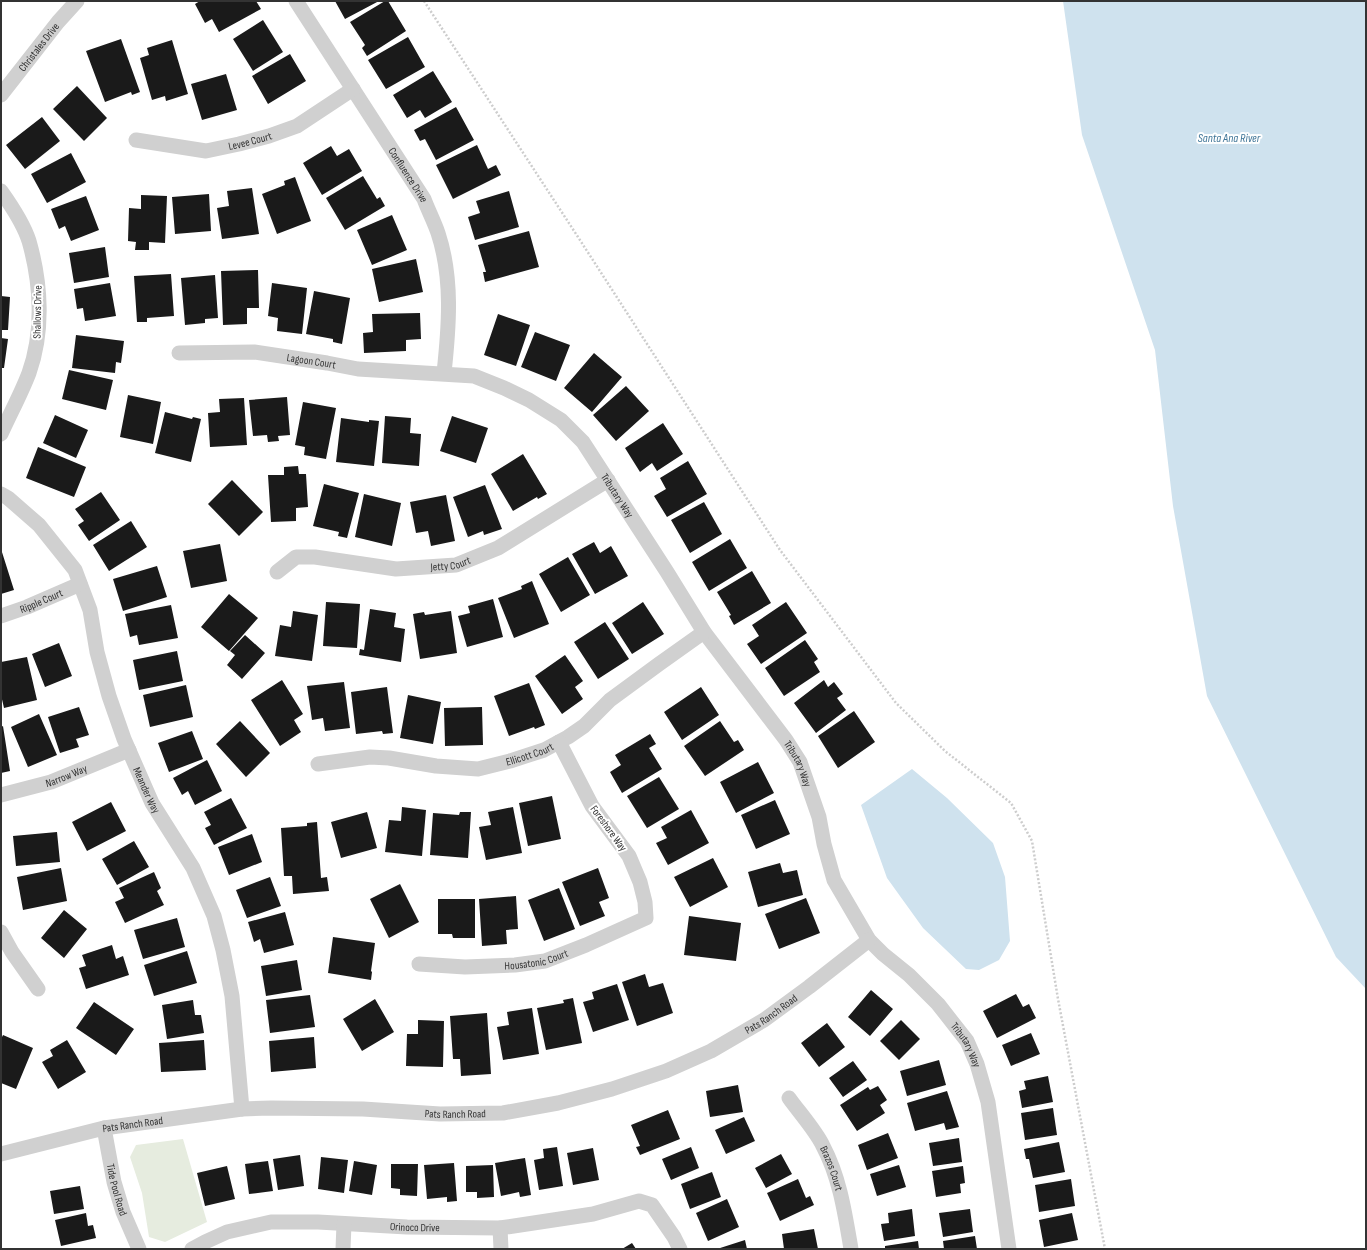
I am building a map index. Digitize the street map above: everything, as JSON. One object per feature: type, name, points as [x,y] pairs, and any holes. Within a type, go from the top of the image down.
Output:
[{"type":"street","name":"Confluence Drive","points":[[296,1],[424,199],[438,232],[444,259],[449,309],[444,374]]},
{"type":"street","name":"Christales Drive","points":[[1,95],[73,2]]},
{"type":"street","name":"Levee Court","points":[[136,140],[206,151],[239,144],[269,136],[297,126],[353,89]]},
{"type":"street","name":"Shallows Drive","points":[[1,190],[11,205],[28,240],[37,276],[39,330],[35,353],[29,372],[1,434]]},
{"type":"street","name":"Lagoon Court","points":[[179,353],[254,352],[327,362],[358,369],[444,374]]},
{"type":"street","name":"Tributary Way","points":[[444,374],[474,376],[530,400],[561,420],[583,442],[704,632],[786,740],[800,762],[819,817],[824,844],[834,880],[870,940],[883,954],[909,975],[938,1004],[967,1041],[975,1058],[988,1102],[1009,1249]]},
{"type":"street","name":"Jetty Court","points":[[278,572],[296,557],[315,557],[396,569],[456,565],[498,548],[608,480]]},
{"type":"street","name":"Meander Way","points":[[1,494],[8,498],[39,525],[75,570],[90,610],[97,652],[109,696],[129,750],[152,803],[193,868],[214,916],[223,950],[232,996],[242,1108]]},
{"type":"street","name":"Ripple Court","points":[[1,616],[27,607],[80,584]]},
{"type":"street","name":"Ellicott Court","points":[[318,764],[376,757],[436,766],[478,769],[544,750],[584,726],[610,700],[704,632]]},
{"type":"street","name":"Foreshore Way","points":[[559,742],[592,806],[629,856],[640,882],[645,902],[646,918]]},
{"type":"street","name":"Narrow Way","points":[[1,795],[51,782],[129,750]]},
{"type":"street","name":"Housatonic Court","points":[[419,964],[465,967],[515,965],[545,961],[586,945],[646,918]]},
{"type":"street","points":[[1,932],[12,952],[38,989]]},
{"type":"street","name":"Pats Ranch Road","points":[[1,1154],[104,1128],[242,1108],[363,1109],[440,1114],[503,1113],[558,1103],[612,1089],[666,1071],[711,1051],[764,1020],[870,940]]},
{"type":"street","name":"Brazos Court","points":[[789,1098],[823,1144],[834,1169],[842,1198],[851,1249]]},
{"type":"street","name":"Tide Pool Road","points":[[104,1128],[114,1182],[123,1212],[139,1249]]},
{"type":"street","name":"Orinoco Drive","points":[[192,1249],[227,1232],[271,1222],[318,1222],[461,1229],[500,1228],[593,1214],[640,1201],[652,1205],[674,1237],[680,1249]]},
{"type":"street","points":[[343,1249],[344,1224]]},
{"type":"street","points":[[500,1228],[501,1249]]},
{"type":"path","points":[[424,1],[574,230],[780,550],[896,703],[945,751],[1011,803],[1032,842],[1058,999],[1105,1249]]},
{"type":"shaded area","points":[[183,1139],[207,1222],[165,1242],[149,1237],[142,1193],[130,1157],[136,1145]]},
{"type":"water","name":"Santa Ana River","points":[[1063,1],[1366,1],[1366,989],[1336,957],[1207,696],[1173,506],[1155,350],[1082,135]]},
{"type":"water","points":[[912,769],[947,798],[993,843],[1005,877],[1010,941],[999,960],[979,970],[966,969],[923,928],[887,878],[861,805]]},
{"type":"building","points":[[200,1],[256,1],[261,9],[219,32],[212,19],[205,23],[195,4]]},
{"type":"building","points":[[335,1],[379,1],[345,19]]},
{"type":"building","points":[[385,1],[388,1],[406,31],[367,56],[362,48],[365,45],[350,22]]},
{"type":"building","points":[[263,20],[283,52],[253,71],[233,39]]},
{"type":"building","points":[[408,37],[425,67],[386,89],[368,60]]},
{"type":"building","points":[[121,39],[140,92],[132,95],[131,92],[105,102],[86,51]]},
{"type":"building","points":[[172,40],[188,94],[166,101],[165,96],[152,100],[140,58],[149,55],[147,48]]},
{"type":"building","points":[[290,54],[306,81],[268,104],[252,76]]},
{"type":"building","points":[[433,71],[452,102],[425,118],[420,110],[407,118],[393,95]]},
{"type":"building","points":[[226,74],[237,110],[202,120],[191,84]]},
{"type":"building","points":[[77,86],[107,118],[84,141],[53,109]]},
{"type":"building","points":[[456,107],[474,140],[436,160],[425,139],[420,141],[414,130]]},
{"type":"building","points":[[42,117],[60,141],[25,169],[6,145]]},
{"type":"building","points":[[477,145],[488,169],[496,165],[501,175],[453,199],[436,165]]},
{"type":"building","points":[[331,146],[337,156],[349,149],[362,171],[322,195],[303,163]]},
{"type":"building","points":[[71,153],[86,182],[47,203],[31,174]]},
{"type":"building","points":[[363,176],[377,199],[380,197],[385,206],[345,230],[326,198]]},
{"type":"building","points":[[295,177],[311,221],[277,234],[262,194],[285,185],[284,181]]},
{"type":"building","points":[[252,188],[259,234],[222,239],[217,208],[229,206],[227,191]]},
{"type":"building","points":[[509,191],[519,227],[475,240],[468,217],[480,213],[476,201]]},
{"type":"building","points":[[209,194],[211,231],[175,234],[172,197]]},
{"type":"building","points":[[141,195],[167,196],[165,243],[149,242],[149,250],[135,250],[136,242],[128,241],[129,208],[141,209]]},
{"type":"building","points":[[86,196],[99,230],[71,241],[65,226],[59,229],[51,209]]},
{"type":"building","points":[[392,215],[407,250],[372,265],[357,230]]},
{"type":"building","points":[[529,231],[539,267],[485,282],[483,272],[486,272],[478,245]]},
{"type":"building","points":[[105,247],[109,277],[74,283],[69,253]]},
{"type":"building","points":[[416,259],[423,292],[379,302],[372,269]]},
{"type":"building","points":[[258,270],[259,308],[247,308],[247,324],[223,325],[221,271]]},
{"type":"building","points":[[171,274],[174,316],[147,318],[147,322],[137,322],[134,276]]},
{"type":"building","points":[[215,275],[218,318],[205,319],[205,323],[185,325],[181,278]]},
{"type":"building","points":[[110,283],[116,316],[85,321],[83,308],[77,309],[74,289]]},
{"type":"building","points":[[272,283],[307,288],[302,334],[277,331],[278,318],[268,316]]},
{"type":"building","points":[[314,291],[350,298],[342,344],[333,342],[333,339],[306,334]]},
{"type":"building","points":[[1,296],[10,297],[8,330],[1,330]]},
{"type":"building","points":[[420,313],[421,339],[406,340],[406,351],[364,353],[363,333],[373,332],[372,314]]},
{"type":"building","points":[[498,314],[530,325],[516,366],[484,355]]},
{"type":"building","points":[[535,332],[570,345],[556,381],[521,367]]},
{"type":"building","points":[[76,335],[124,341],[121,363],[116,362],[115,373],[72,368]]},
{"type":"building","points":[[1,338],[8,339],[4,368],[1,368]]},
{"type":"building","points":[[594,353],[622,377],[592,412],[564,388]]},
{"type":"building","points":[[69,370],[113,380],[106,410],[62,399]]},
{"type":"building","points":[[626,386],[649,411],[616,441],[593,415]]},
{"type":"building","points":[[128,395],[161,402],[153,444],[120,437]]},
{"type":"building","points":[[287,397],[290,435],[278,436],[279,441],[268,442],[267,435],[253,436],[249,400]]},
{"type":"building","points":[[244,398],[247,445],[210,447],[208,413],[220,412],[219,399]]},
{"type":"building","points":[[303,402],[336,408],[326,459],[304,455],[305,447],[295,445]]},
{"type":"building","points":[[165,412],[192,419],[193,417],[201,419],[191,462],[155,453]]},
{"type":"building","points":[[55,415],[88,430],[76,458],[43,443]]},
{"type":"building","points":[[385,416],[411,418],[410,433],[421,434],[419,466],[382,463]]},
{"type":"building","points":[[452,416],[488,428],[476,463],[440,451]]},
{"type":"building","points":[[341,418],[369,422],[369,420],[379,421],[374,466],[336,462]]},
{"type":"building","points":[[663,423],[683,454],[657,471],[652,463],[640,472],[625,448]]},
{"type":"building","points":[[38,447],[86,467],[74,497],[26,478]]},
{"type":"building","points":[[523,454],[547,494],[538,499],[537,497],[513,511],[491,474]]},
{"type":"building","points":[[688,461],[707,494],[667,517],[654,496],[666,489],[660,478]]},
{"type":"building","points":[[298,466],[299,474],[306,474],[308,507],[296,508],[296,521],[271,522],[268,475],[284,475],[284,467]]},
{"type":"building","points":[[232,480],[263,512],[239,536],[208,504]]},
{"type":"building","points":[[324,484],[359,493],[347,538],[338,536],[339,532],[313,526]]},
{"type":"building","points":[[485,485],[502,529],[484,535],[483,531],[468,537],[453,497]]},
{"type":"building","points":[[101,492],[120,520],[89,541],[78,525],[84,521],[75,509]]},
{"type":"building","points":[[364,494],[401,503],[392,546],[355,537]]},
{"type":"building","points":[[446,495],[455,541],[431,546],[428,531],[416,533],[410,502]]},
{"type":"building","points":[[704,502],[722,534],[690,553],[671,520]]},
{"type":"building","points":[[131,521],[147,547],[109,571],[93,545]]},
{"type":"building","points":[[730,539],[747,568],[709,591],[692,562]]},
{"type":"building","points":[[594,542],[600,553],[611,546],[628,576],[595,594],[572,554]]},
{"type":"building","points":[[220,544],[227,581],[191,588],[183,551]]},
{"type":"building","points":[[1,549],[14,590],[1,594]]},
{"type":"building","points":[[568,557],[590,595],[561,612],[539,574]]},
{"type":"building","points":[[157,566],[167,597],[123,611],[113,579]]},
{"type":"building","points":[[752,571],[771,603],[734,625],[729,616],[731,615],[717,592]]},
{"type":"building","points":[[532,581],[549,624],[514,638],[498,598],[522,589],[521,586]]},
{"type":"building","points":[[229,594],[258,618],[229,651],[201,627]]},
{"type":"building","points":[[493,599],[503,637],[467,647],[458,616],[470,613],[468,606]]},
{"type":"building","points":[[326,602],[360,604],[357,648],[323,646]]},
{"type":"building","points":[[643,602],[664,634],[632,654],[612,623]]},
{"type":"building","points":[[786,602],[807,633],[761,664],[747,644],[759,636],[752,625]]},
{"type":"building","points":[[171,605],[178,638],[139,645],[137,635],[130,637],[125,614]]},
{"type":"building","points":[[370,609],[396,613],[394,627],[405,629],[401,662],[359,655],[360,649],[364,650]]},
{"type":"building","points":[[293,611],[318,615],[312,661],[275,656],[280,625],[291,627]]},
{"type":"building","points":[[451,611],[457,653],[420,659],[413,614],[424,612],[425,615]]},
{"type":"building","points":[[605,622],[629,659],[598,679],[574,642]]},
{"type":"building","points":[[245,635],[265,653],[242,679],[227,665],[235,655],[230,651]]},
{"type":"building","points":[[805,640],[818,659],[814,662],[820,672],[784,696],[765,668]]},
{"type":"building","points":[[59,643],[72,676],[45,687],[32,654]]},
{"type":"building","points":[[177,651],[183,681],[139,690],[133,660]]},
{"type":"building","points":[[565,655],[583,681],[575,687],[583,699],[562,714],[535,676]]},
{"type":"building","points":[[27,657],[37,700],[4,708],[1,695],[1,662]]},
{"type":"building","points":[[282,680],[303,714],[294,720],[301,732],[280,746],[251,700]]},
{"type":"building","points":[[824,680],[828,687],[834,682],[843,694],[837,698],[846,710],[816,733],[794,703]]},
{"type":"building","points":[[344,682],[350,728],[325,731],[323,718],[312,720],[307,686]]},
{"type":"building","points":[[529,683],[545,725],[535,729],[534,727],[509,736],[494,696]]},
{"type":"building","points":[[186,685],[193,717],[150,727],[143,695]]},
{"type":"building","points":[[387,687],[393,733],[383,734],[382,731],[356,734],[351,692]]},
{"type":"building","points":[[701,687],[719,715],[682,740],[664,712]]},
{"type":"building","points":[[408,695],[441,702],[433,744],[400,738]]},
{"type":"building","points":[[79,707],[89,735],[76,739],[79,747],[60,753],[48,717]]},
{"type":"building","points":[[482,707],[483,745],[445,746],[444,708]]},
{"type":"building","points":[[854,711],[875,742],[838,768],[818,736]]},
{"type":"building","points":[[39,714],[57,755],[28,767],[11,727]]},
{"type":"building","points":[[240,721],[270,753],[246,777],[216,744]]},
{"type":"building","points":[[720,721],[734,742],[738,740],[744,750],[705,776],[684,746]]},
{"type":"building","points":[[3,726],[10,771],[1,773],[1,727]]},
{"type":"building","points":[[192,731],[203,759],[169,772],[158,743]]},
{"type":"building","points":[[650,734],[656,744],[649,748],[662,769],[622,793],[610,772],[621,765],[615,755]]},
{"type":"building","points":[[207,760],[222,791],[195,805],[188,791],[182,795],[173,778]]},
{"type":"building","points":[[758,762],[774,793],[736,813],[720,782]]},
{"type":"building","points":[[659,777],[679,809],[647,828],[627,796]]},
{"type":"building","points":[[552,796],[561,839],[528,846],[519,803]]},
{"type":"building","points":[[231,798],[247,828],[214,845],[205,828],[211,825],[204,812]]},
{"type":"building","points":[[775,800],[790,834],[756,849],[741,815]]},
{"type":"building","points":[[111,802],[126,831],[87,851],[72,822]]},
{"type":"building","points":[[402,807],[426,810],[422,856],[385,852],[389,820],[401,821]]},
{"type":"building","points":[[513,807],[522,853],[486,860],[479,827],[491,825],[488,812]]},
{"type":"building","points":[[691,810],[709,843],[668,865],[656,843],[667,838],[661,827]]},
{"type":"building","points":[[367,812],[377,848],[341,858],[331,822]]},
{"type":"building","points":[[460,812],[471,812],[468,858],[430,855],[433,813],[459,815]]},
{"type":"building","points":[[317,822],[321,878],[327,877],[329,891],[293,894],[292,876],[284,876],[281,828],[307,826],[307,823]]},
{"type":"building","points":[[57,832],[60,862],[16,866],[13,836]]},
{"type":"building","points":[[252,834],[262,862],[229,875],[218,847]]},
{"type":"building","points":[[134,841],[149,867],[117,885],[102,859]]},
{"type":"building","points":[[713,858],[728,887],[690,907],[674,877]]},
{"type":"building","points":[[780,863],[783,873],[797,870],[803,895],[758,907],[748,872]]},
{"type":"building","points":[[61,868],[67,901],[23,910],[17,877]]},
{"type":"building","points":[[598,868],[609,898],[599,902],[605,916],[580,926],[562,882]]},
{"type":"building","points":[[154,872],[161,888],[157,891],[164,905],[125,923],[115,902],[124,898],[119,888]]},
{"type":"building","points":[[270,877],[281,906],[247,918],[236,890]]},
{"type":"building","points":[[400,884],[419,922],[389,938],[370,899]]},
{"type":"building","points":[[559,888],[575,929],[544,941],[528,900]]},
{"type":"building","points":[[516,896],[518,929],[506,930],[507,944],[482,946],[479,899]]},
{"type":"building","points":[[806,898],[820,933],[779,949],[765,914]]},
{"type":"building","points":[[438,899],[475,899],[475,938],[453,938],[452,934],[438,934]]},
{"type":"building","points":[[64,910],[87,929],[64,958],[41,938]]},
{"type":"building","points":[[285,912],[294,945],[264,953],[260,939],[254,942],[248,922]]},
{"type":"building","points":[[689,916],[741,923],[736,961],[684,955]]},
{"type":"building","points":[[177,918],[185,947],[143,959],[134,930]]},
{"type":"building","points":[[333,937],[375,943],[371,980],[328,973]]},
{"type":"building","points":[[112,945],[116,959],[123,956],[129,975],[86,989],[79,968],[86,966],[82,955]]},
{"type":"building","points":[[187,951],[197,983],[154,996],[144,965]]},
{"type":"building","points":[[297,960],[302,990],[266,996],[261,966]]},
{"type":"building","points":[[645,974],[649,987],[663,983],[673,1013],[637,1026],[622,982]]},
{"type":"building","points":[[617,984],[629,1020],[593,1032],[583,1002],[594,999],[592,992]]},
{"type":"building","points":[[871,990],[893,1009],[870,1036],[848,1017]]},
{"type":"building","points":[[1016,994],[1023,1007],[1029,1004],[1036,1018],[997,1038],[983,1011]]},
{"type":"building","points":[[310,995],[315,1027],[270,1033],[266,1000]]},
{"type":"building","points":[[573,998],[582,1043],[546,1050],[537,1008],[564,1003],[563,1000]]},
{"type":"building","points":[[375,999],[394,1032],[362,1051],[343,1019]]},
{"type":"building","points":[[193,1000],[195,1015],[201,1015],[204,1033],[167,1039],[162,1005]]},
{"type":"building","points":[[94,1002],[134,1029],[116,1055],[76,1028]]},
{"type":"building","points":[[532,1008],[539,1054],[503,1060],[497,1027],[509,1025],[507,1012]]},
{"type":"building","points":[[487,1013],[491,1074],[461,1076],[460,1059],[453,1059],[450,1016]]},
{"type":"building","points":[[418,1020],[444,1021],[443,1067],[406,1066],[407,1034],[418,1034]]},
{"type":"building","points":[[901,1020],[920,1039],[899,1060],[880,1041]]},
{"type":"building","points":[[827,1023],[845,1047],[819,1067],[801,1043]]},
{"type":"building","points":[[1031,1033],[1040,1054],[1011,1066],[1002,1045]]},
{"type":"building","points":[[3,1035],[33,1048],[16,1089],[1,1083],[1,1039]]},
{"type":"building","points":[[314,1037],[316,1068],[271,1072],[269,1041]]},
{"type":"building","points":[[67,1040],[86,1072],[58,1089],[42,1062],[53,1056],[50,1050]]},
{"type":"building","points":[[204,1040],[206,1070],[161,1072],[159,1043]]},
{"type":"building","points":[[939,1060],[946,1085],[907,1096],[900,1071]]},
{"type":"building","points":[[853,1061],[867,1080],[843,1097],[829,1078]]},
{"type":"building","points":[[1048,1076],[1053,1102],[1022,1108],[1019,1091],[1026,1089],[1024,1081]]},
{"type":"building","points":[[738,1085],[743,1112],[710,1117],[706,1091]]},
{"type":"building","points":[[878,1086],[887,1100],[880,1105],[885,1113],[857,1131],[840,1105],[868,1087],[870,1090]]},
{"type":"building","points":[[947,1091],[959,1127],[946,1130],[944,1123],[915,1131],[907,1103]]},
{"type":"building","points":[[1053,1108],[1057,1135],[1025,1140],[1021,1113]]},
{"type":"building","points":[[668,1110],[680,1139],[640,1155],[636,1147],[640,1146],[631,1125]]},
{"type":"building","points":[[744,1117],[755,1141],[726,1154],[715,1130]]},
{"type":"building","points":[[888,1133],[898,1158],[867,1170],[858,1145]]},
{"type":"building","points":[[959,1138],[962,1162],[933,1166],[929,1143]]},
{"type":"building","points":[[1059,1142],[1065,1172],[1033,1178],[1029,1159],[1026,1159],[1024,1149]]},
{"type":"building","points":[[557,1147],[563,1186],[539,1190],[534,1160],[544,1158],[543,1149]]},
{"type":"building","points":[[691,1147],[699,1168],[671,1180],[662,1159]]},
{"type":"building","points":[[593,1148],[599,1180],[573,1185],[567,1153]]},
{"type":"building","points":[[781,1154],[792,1174],[766,1188],[755,1168]]},
{"type":"building","points":[[300,1155],[304,1186],[278,1190],[273,1159]]},
{"type":"building","points":[[321,1157],[348,1160],[344,1193],[318,1189]]},
{"type":"building","points":[[525,1158],[531,1195],[520,1197],[519,1192],[501,1196],[495,1163]]},
{"type":"building","points":[[268,1161],[273,1191],[249,1194],[245,1164]]},
{"type":"building","points":[[354,1161],[377,1165],[372,1195],[349,1191]]},
{"type":"building","points":[[454,1163],[457,1201],[447,1202],[447,1197],[427,1199],[424,1165]]},
{"type":"building","points":[[391,1164],[418,1164],[417,1196],[400,1195],[400,1189],[391,1188]]},
{"type":"building","points":[[493,1165],[494,1197],[477,1198],[477,1192],[466,1192],[466,1166]]},
{"type":"building","points":[[899,1165],[906,1187],[877,1196],[870,1174]]},
{"type":"building","points":[[227,1166],[235,1199],[205,1206],[197,1173]]},
{"type":"building","points":[[963,1166],[965,1183],[960,1184],[961,1193],[936,1197],[932,1171]]},
{"type":"building","points":[[712,1172],[721,1197],[690,1209],[681,1184]]},
{"type":"building","points":[[798,1179],[806,1198],[810,1196],[814,1205],[780,1221],[767,1193]]},
{"type":"building","points":[[1071,1179],[1075,1206],[1039,1212],[1035,1185]]},
{"type":"building","points":[[80,1186],[84,1209],[54,1214],[50,1191]]},
{"type":"building","points":[[727,1199],[739,1227],[708,1241],[696,1213]]},
{"type":"building","points":[[912,1209],[915,1236],[884,1241],[881,1224],[889,1223],[888,1213]]},
{"type":"building","points":[[970,1209],[973,1232],[943,1237],[939,1213]]},
{"type":"building","points":[[86,1213],[88,1226],[93,1225],[96,1238],[61,1246],[55,1220]]},
{"type":"building","points":[[1072,1213],[1078,1240],[1044,1247],[1039,1220]]},
{"type":"building","points":[[814,1229],[818,1249],[784,1249],[782,1234]]},
{"type":"building","points":[[975,1236],[977,1249],[944,1249],[943,1241]]},
{"type":"building","points":[[745,1240],[747,1249],[717,1249]]},
{"type":"building","points":[[918,1241],[919,1249],[885,1249],[885,1246]]},
{"type":"building","points":[[632,1243],[636,1249],[622,1249]]}]
